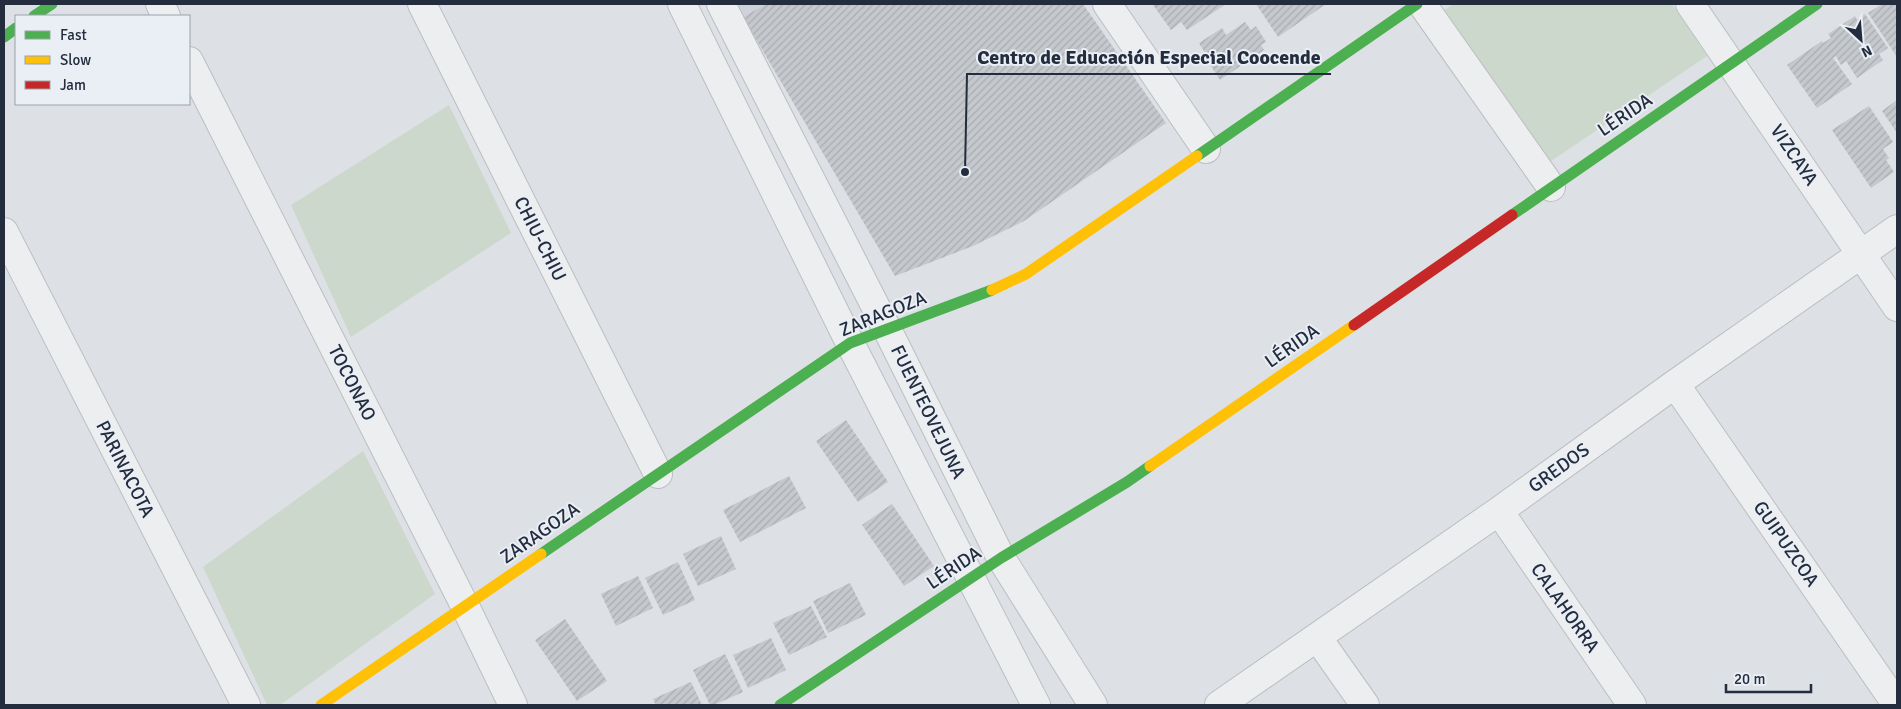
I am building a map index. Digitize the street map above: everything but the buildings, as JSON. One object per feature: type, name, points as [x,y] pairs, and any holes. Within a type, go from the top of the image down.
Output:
[{"type":"street","points":[[36,15],[52,4]]},
{"type":"street","name":"CHIU-CHIU","points":[[422,4],[658,474]]},
{"type":"street","name":"FUENTEOVEJUNA","points":[[682,4],[850,343],[1036,705]]},
{"type":"street","name":"FUENTEOVEJUNA","points":[[721,4],[887,329],[1001,558],[1093,705]]},
{"type":"street","points":[[1107,4],[1206,149]]},
{"type":"street","name":"ZARAGOZA","points":[[321,705],[850,343],[1002,286],[1026,274],[1417,4]]},
{"type":"street","points":[[1422,4],[1551,187]]},
{"type":"street","name":"VIZCAYA","points":[[1690,4],[1897,307]]},
{"type":"street","name":"LÉRIDA","points":[[780,705],[1001,558],[1127,482],[1817,4]]},
{"type":"street","points":[[4,37],[15,29]]},
{"type":"street","name":"TOCONAO","points":[[190,63],[465,606],[513,705]]},
{"type":"street","name":"GREDOS","points":[[1219,705],[1499,511],[1675,384],[1897,229]]},
{"type":"street","name":"PARINACOTA","points":[[4,232],[246,705]]},
{"type":"street","name":"GUIPUZCOA","points":[[1675,384],[1897,705]]},
{"type":"street","name":"CALAHORRA","points":[[1499,511],[1632,705]]},
{"type":"street","points":[[1317,637],[1364,705]]},
{"type":"shaded area","points":[[738,4],[766,4],[743,17]]},
{"type":"shaded area","points":[[1453,4],[1672,4],[1707,56],[1551,161],[1444,10]]},
{"type":"shaded area","points":[[449,105],[511,233],[351,337],[291,205]]},
{"type":"shaded area","points":[[363,451],[435,594],[280,705],[267,705],[203,567]]},
{"type":"traffic: fast","points":[[36,15],[52,4]]},
{"type":"traffic: fast","points":[[1197,156],[1417,4]]},
{"type":"traffic: fast","points":[[1512,215],[1817,4]]},
{"type":"traffic: fast","points":[[4,37],[15,29]]},
{"type":"traffic: fast","points":[[541,554],[850,343],[992,290]]},
{"type":"traffic: fast","points":[[780,705],[1001,558],[1127,482],[1150,466]]},
{"type":"traffic: slow","points":[[992,290],[1026,274],[1197,156]]},
{"type":"traffic: slow","points":[[1150,466],[1354,325]]},
{"type":"traffic: slow","points":[[321,705],[541,554]]},
{"type":"traffic: jam","points":[[1354,325],[1512,215]]},
{"type":"place","name":"Centro de Educación Especial Coocende","points":[[965,172]]}]
